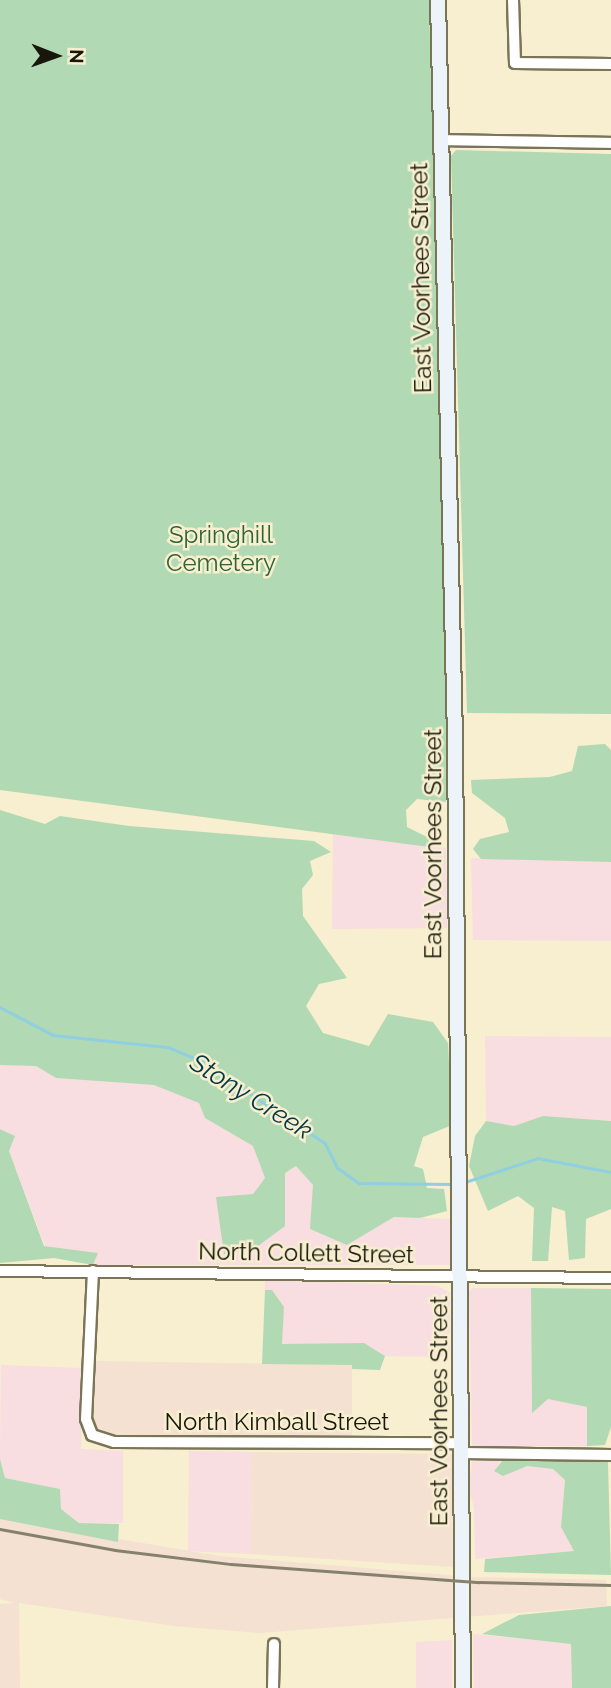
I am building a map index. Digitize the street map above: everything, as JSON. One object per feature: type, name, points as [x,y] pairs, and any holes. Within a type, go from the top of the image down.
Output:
[{"type":"main road","name":"East Voorhees Street","points":[[438,0],[455,737],[463,1688]]},
{"type":"street","points":[[513,0],[515,63],[611,64]]},
{"type":"street","points":[[441,140],[611,143]]},
{"type":"street","name":"North Collett Street","points":[[0,1271],[611,1278]]},
{"type":"street","name":"North Kimball Street","points":[[93,1271],[86,1419],[92,1435],[114,1442],[462,1448],[611,1455]]},
{"type":"street","points":[[273,1688],[274,1644]]},
{"type":"shaded area","points":[[333,834],[446,848],[447,928],[332,929]]},
{"type":"shaded area","points":[[471,858],[611,862],[611,941],[473,940]]},
{"type":"shaded area","points":[[485,1036],[611,1037],[611,1121],[543,1116],[514,1126],[486,1121]]},
{"type":"shaded area","points":[[0,1064],[36,1066],[56,1078],[154,1085],[199,1103],[205,1118],[253,1146],[265,1178],[253,1194],[217,1198],[224,1254],[285,1173],[296,1166],[313,1185],[347,1245],[394,1217],[450,1219],[450,1265],[93,1265],[98,1253],[45,1246],[9,1151],[15,1136],[0,1129]]},
{"type":"shaded area","points":[[265,1280],[438,1286],[450,1293],[450,1357],[377,1356],[364,1343],[281,1345],[284,1307],[272,1290],[265,1290]]},
{"type":"shaded area","points":[[473,1288],[531,1288],[532,1412],[548,1399],[588,1407],[587,1446],[472,1446],[469,1291]]},
{"type":"shaded area","points":[[95,1361],[352,1365],[352,1436],[113,1435],[98,1428],[93,1416]]},
{"type":"shaded area","points":[[1,1365],[82,1368],[81,1449],[123,1451],[123,1523],[80,1523],[61,1509],[60,1489],[5,1478],[0,1459]]},
{"type":"shaded area","points":[[189,1451],[252,1452],[251,1554],[188,1551]]},
{"type":"shaded area","points":[[252,1452],[452,1454],[453,1567],[251,1554]]},
{"type":"shaded area","points":[[472,1461],[501,1461],[494,1471],[503,1476],[526,1466],[553,1469],[565,1480],[561,1527],[575,1551],[475,1559],[474,1507],[469,1491]]},
{"type":"shaded area","points":[[0,1519],[220,1556],[471,1577],[606,1580],[607,1606],[260,1633],[174,1626],[19,1603],[20,1688],[0,1688],[0,1604],[14,1603],[0,1599]]},
{"type":"shaded area","points":[[473,1634],[571,1644],[572,1688],[474,1688]]},
{"type":"shaded area","points":[[452,1640],[452,1688],[416,1688],[416,1642]]},
{"type":"green space","name":"Springhill Cemetery","points":[[0,0],[429,0],[448,714],[446,802],[417,799],[406,810],[407,827],[429,838],[429,847],[0,790]]},
{"type":"green space","points":[[456,150],[611,154],[611,714],[467,713],[451,156]]},
{"type":"green space","points":[[605,744],[611,750],[611,862],[481,859],[473,849],[480,839],[509,832],[505,818],[472,793],[471,780],[550,777],[572,771],[578,746]]},
{"type":"green space","points":[[0,810],[45,824],[60,816],[129,826],[314,841],[331,852],[310,861],[313,875],[302,889],[303,916],[347,978],[319,984],[306,1006],[323,1033],[369,1046],[388,1014],[433,1022],[448,1043],[452,1125],[423,1137],[414,1166],[423,1169],[427,1188],[444,1189],[447,1211],[420,1218],[394,1217],[347,1245],[310,1229],[313,1185],[296,1166],[285,1173],[285,1226],[254,1249],[224,1254],[216,1197],[253,1194],[265,1178],[253,1146],[205,1118],[199,1103],[154,1085],[56,1078],[36,1066],[0,1065]]},
{"type":"green space","points":[[543,1116],[611,1121],[611,1209],[586,1219],[585,1258],[569,1260],[565,1211],[552,1207],[548,1261],[532,1261],[534,1208],[518,1196],[488,1211],[469,1166],[475,1136],[486,1121],[514,1126]]},
{"type":"green space","points":[[0,1129],[15,1136],[9,1151],[44,1246],[98,1253],[93,1265],[54,1258],[0,1263]]},
{"type":"green space","points":[[531,1288],[611,1289],[611,1427],[605,1445],[587,1446],[587,1407],[548,1399],[532,1413]]},
{"type":"green space","points":[[265,1290],[272,1290],[284,1307],[282,1344],[364,1343],[385,1356],[380,1370],[352,1369],[352,1365],[262,1364]]},
{"type":"green space","points":[[0,1459],[5,1478],[60,1489],[61,1509],[79,1523],[119,1524],[118,1542],[0,1519]]},
{"type":"green space","points":[[503,1460],[608,1462],[611,1575],[484,1572],[485,1559],[574,1551],[561,1527],[565,1480],[553,1469],[527,1466],[503,1476],[494,1471]]},
{"type":"green space","points":[[611,1606],[611,1688],[572,1688],[571,1644],[482,1634],[519,1615]]},
{"type":"waterway","name":"Stony Creek","points":[[0,1007],[53,1035],[168,1047],[199,1060],[325,1143],[338,1168],[359,1183],[452,1184]]},
{"type":"waterway","name":"Stony Creek","points":[[462,1183],[538,1158],[611,1172]]},
{"type":"railway","points":[[0,1529],[115,1550],[231,1564],[479,1582],[611,1585]]}]
